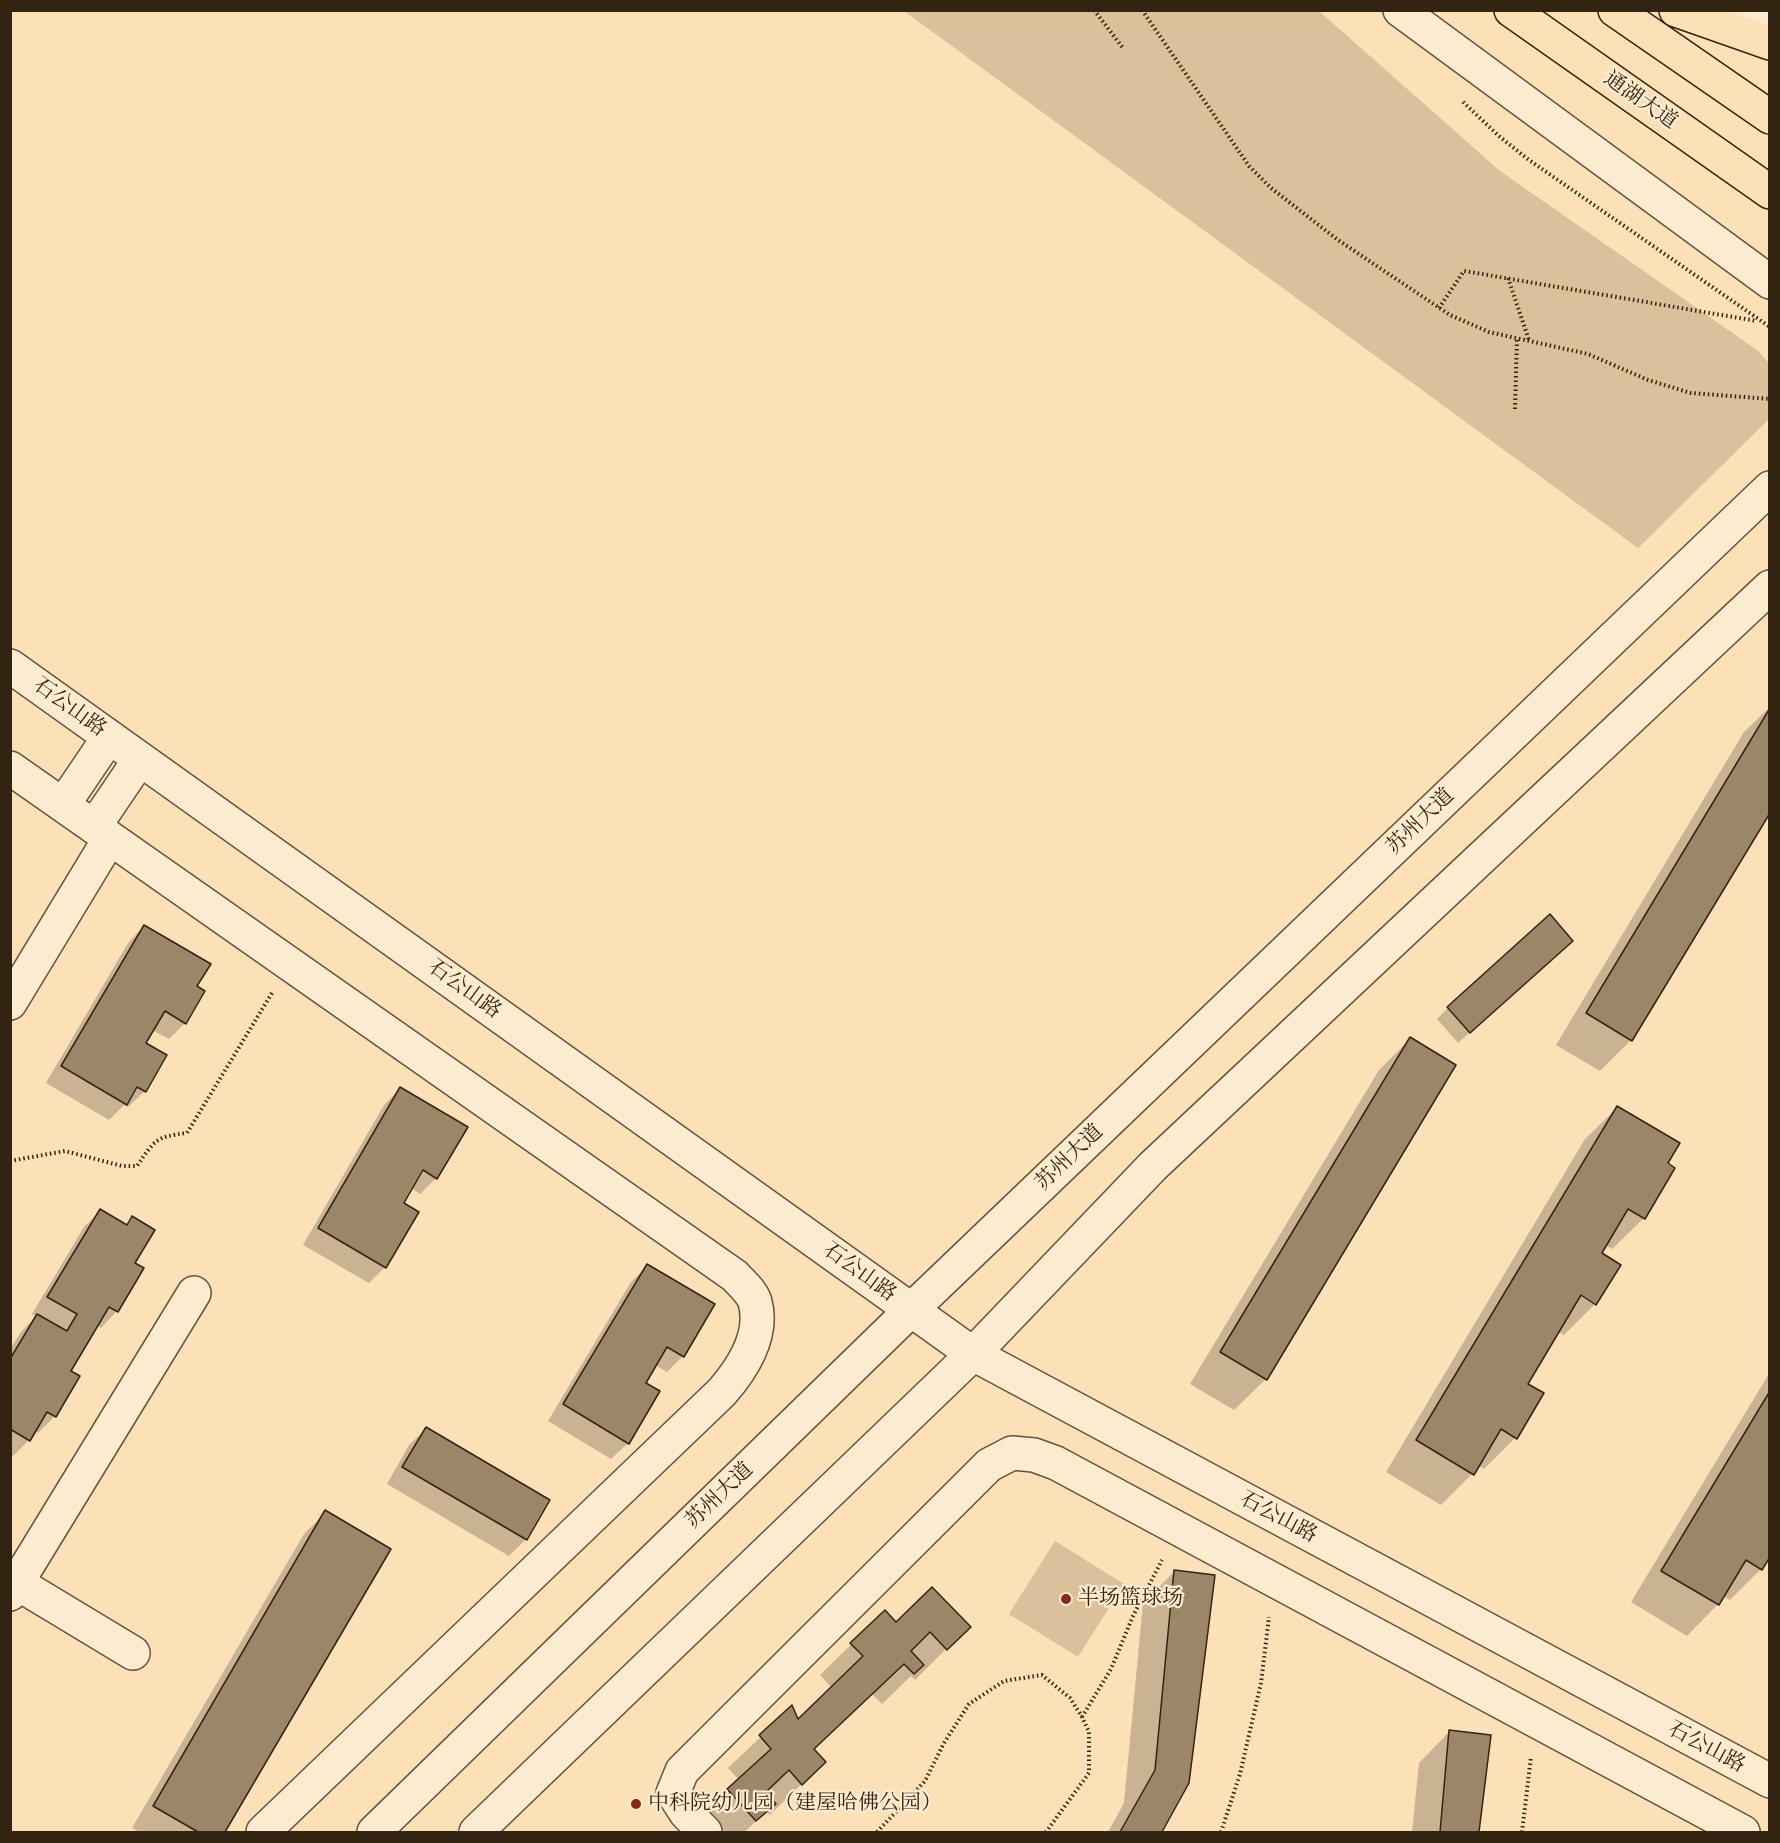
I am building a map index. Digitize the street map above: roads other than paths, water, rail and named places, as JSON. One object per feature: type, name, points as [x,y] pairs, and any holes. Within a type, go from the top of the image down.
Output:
[{"type":"main road","name":"通湖大道","points":[[1511,10],[1770,192]]},
{"type":"main road","points":[[1615,10],[1770,117]]},
{"type":"main road","points":[[1676,10],[1770,43]]},
{"type":"street","points":[[1400,10],[1770,282]]},
{"type":"street","points":[[1736,10],[1770,34]]},
{"type":"street","name":"苏州大道","points":[[374,1833],[911,1310],[1770,488]]},
{"type":"street","points":[[476,1833],[973,1354],[1154,1166],[1770,587]]},
{"type":"street","name":"石公山路","points":[[10,666],[973,1354],[1770,1781]]},
{"type":"street","points":[[63,805],[110,737]]},
{"type":"street","points":[[10,1003],[140,759]]},
{"type":"street","points":[[10,768],[735,1276],[746,1287],[755,1302],[756,1326],[750,1350],[735,1376],[722,1392],[263,1833]]},
{"type":"street","points":[[133,1653],[14,1588],[194,1293]]},
{"type":"street","points":[[705,1833],[686,1813],[673,1793],[682,1771],[989,1465],[1012,1453],[1034,1455],[1056,1463],[1743,1833]]},
{"type":"place","name":"半场篮球场","points":[[1066,1599]]},
{"type":"place","name":"中科院幼儿园（建屋哈佛公园）","points":[[636,1804]]}]
